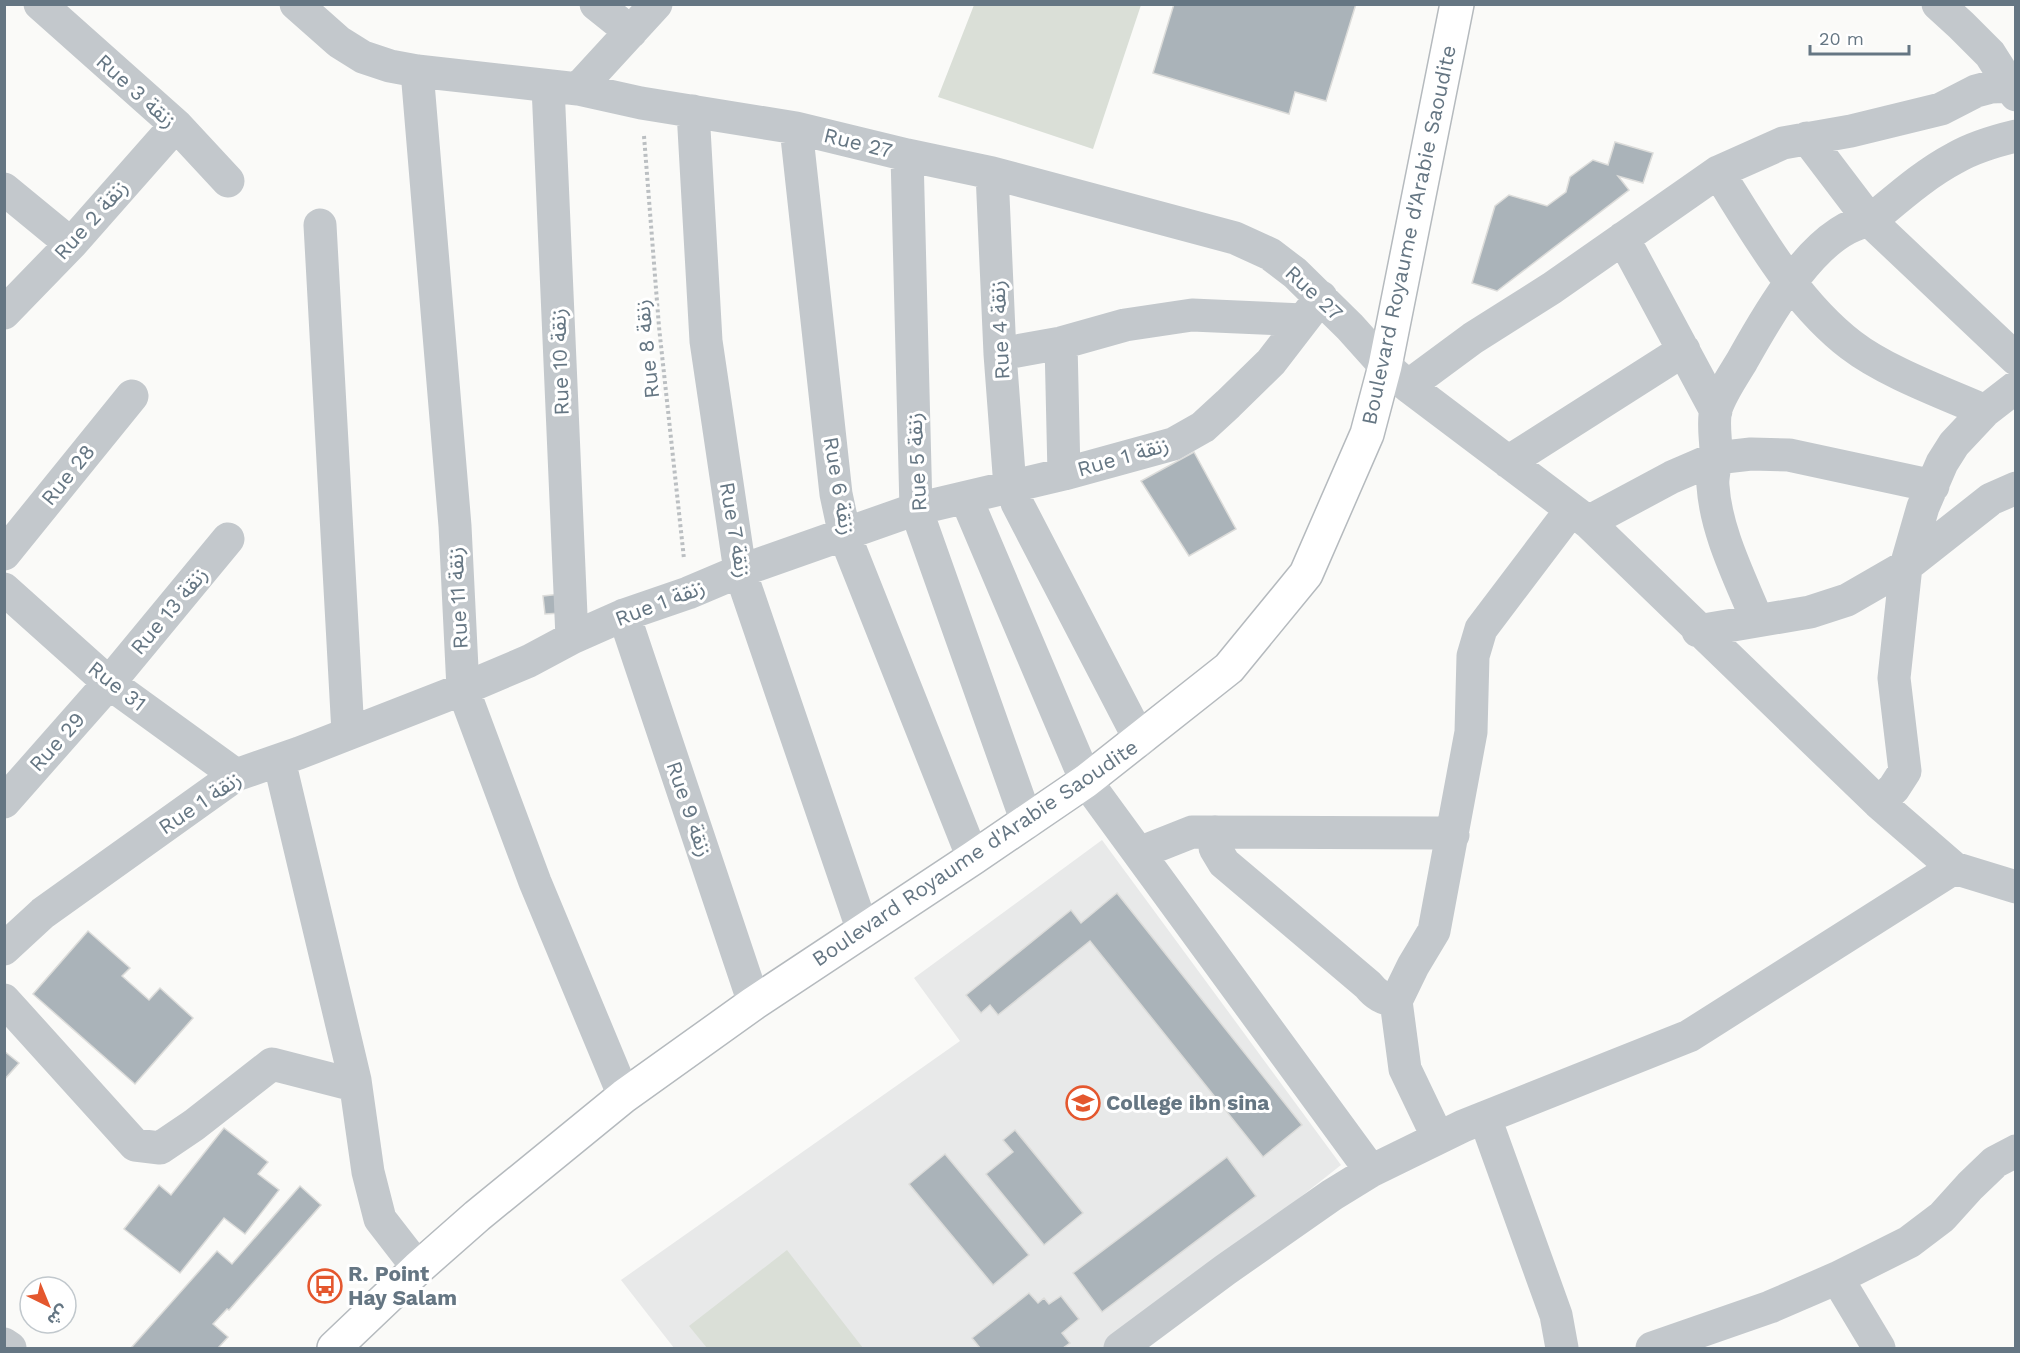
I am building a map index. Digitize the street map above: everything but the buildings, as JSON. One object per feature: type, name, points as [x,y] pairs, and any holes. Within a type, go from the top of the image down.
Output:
[{"type":"main road","name":"Boulevard Royaume d'Arabie Saoudite","points":[[334,1348],[418,1268],[477,1216],[624,1096],[754,1003],[1086,781],[1229,669],[1306,574],[1366,434],[1397,376],[1457,4]]},
{"type":"street","name":"Rue 3 زنقة","points":[[40,4],[176,125],[228,181]]},
{"type":"street","name":"Rue 27","points":[[296,4],[339,42],[363,57],[390,66],[563,88],[796,128],[907,155],[992,172],[1234,238],[1270,254],[1295,273],[1312,308],[1579,516],[1879,803],[1954,868]]},
{"type":"street","points":[[596,4],[631,32]]},
{"type":"street","points":[[563,88],[631,32],[656,4]]},
{"type":"street","points":[[1938,4],[1990,54],[2014,90]]},
{"type":"street","name":"Rue 11 زنقة","points":[[417,71],[455,526],[463,689],[535,882],[624,1096]]},
{"type":"street","points":[[1397,376],[1473,338],[1552,288],[1718,172],[1783,143],[1851,131],[1941,109],[1976,91],[1991,87],[2014,90]]},
{"type":"street","name":"Rue 10 زنقة","points":[[563,88],[572,638]]},
{"type":"street","name":"Rue 7 زنقة","points":[[693,111],[706,341],[740,571],[863,931]]},
{"type":"street","name":"Rue 2 زنقة","points":[[4,313],[71,244],[176,125]]},
{"type":"street","name":"Rue 6 زنقة","points":[[796,128],[836,494],[845,536],[973,858]]},
{"type":"street","points":[[1716,411],[1764,323],[1789,283],[1833,239],[1848,228],[1870,221],[1913,185],[1956,157],[1991,142],[2016,136]]},
{"type":"street","points":[[1807,138],[1870,221],[2016,359]]},
{"type":"street","name":"Rue 5 زنقة","points":[[907,155],[916,509],[1027,822]]},
{"type":"street","name":"Rue 4 زنقة","points":[[992,172],[1000,354],[1014,495],[1140,740]]},
{"type":"street","points":[[1718,172],[1789,283],[1838,334],[1867,356],[1985,411]]},
{"type":"street","points":[[4,189],[71,244]]},
{"type":"street","points":[[320,225],[348,733]]},
{"type":"street","points":[[1623,238],[1716,411],[1716,458],[1713,486],[1722,532],[1757,620]]},
{"type":"street","points":[[1000,354],[1061,343],[1125,325],[1192,315],[1312,308]]},
{"type":"street","name":"Rue 1 زنقة","points":[[4,949],[43,914],[236,775],[463,689],[529,661],[572,638],[624,615],[688,593],[740,571],[845,536],[916,509],[966,498],[1014,495],[1064,474],[1173,444],[1203,427],[1271,362],[1312,308]]},
{"type":"street","points":[[1061,343],[1064,474]]},
{"type":"street","points":[[1508,462],[1684,350]]},
{"type":"street","points":[[1879,803],[1894,788],[1905,771],[1894,678],[1906,566],[1923,507],[1942,463],[1954,444],[1985,411],[2016,387]]},
{"type":"street","name":"Rue 28","points":[[4,554],[132,396]]},
{"type":"street","points":[[1438,1138],[1405,1069],[1396,1001],[1434,931],[1471,732],[1473,656],[1481,629],[1579,516],[1716,458],[1751,454],[1789,454],[1933,486]]},
{"type":"street","points":[[1698,631],[1810,612],[1847,600],[1906,566],[1991,499],[2016,488]]},
{"type":"street","points":[[966,498],[1086,781],[1371,1172]]},
{"type":"street","name":"Rue 13 زنقة","points":[[110,683],[228,539]]},
{"type":"street","name":"Rue 31","points":[[4,589],[110,683],[236,775]]},
{"type":"street","name":"Rue 9 زنقة","points":[[624,615],[754,1003]]},
{"type":"street","name":"Rue 29","points":[[4,802],[110,683]]},
{"type":"street","points":[[279,760],[355,1080],[368,1172],[380,1219],[418,1268]]},
{"type":"street","points":[[1139,853],[1192,832],[1453,835]]},
{"type":"street","points":[[1215,832],[1215,848],[1224,863],[1368,985],[1376,995],[1386,1000],[1396,1001]]},
{"type":"street","points":[[1133,1345],[1332,1195],[1371,1172],[1463,1125],[1689,1036],[1954,868],[2016,887]]},
{"type":"street","points":[[4,1000],[135,1145],[160,1148],[194,1125],[272,1064],[346,1083],[355,1080]]},
{"type":"street","points":[[1485,1118],[1557,1315],[1562,1348]]},
{"type":"street","points":[[1652,1348],[1761,1311],[1837,1278],[1909,1242],[1954,1206],[1970,1186],[1995,1162],[2016,1151]]},
{"type":"street","points":[[1837,1278],[1879,1348]]},
{"type":"street","points":[[4,1344],[10,1348]]},
{"type":"path","name":"Rue 8 زنقة","points":[[641,103],[659,327],[688,593]]},
{"type":"shaded area","points":[[974,5],[1141,5],[1093,149],[938,97]]},
{"type":"shaded area","name":"College ibn sina","points":[[1102,840],[1341,1165],[1110,1348],[674,1348],[621,1280],[960,1041],[914,978]]},
{"type":"shaded area","points":[[787,1250],[863,1348],[707,1348],[689,1326]]},
{"type":"place","name":"College ibn sina","points":[[1083,1103]]},
{"type":"place","name":"R. Point Hay Salam","points":[[325,1286]]}]
